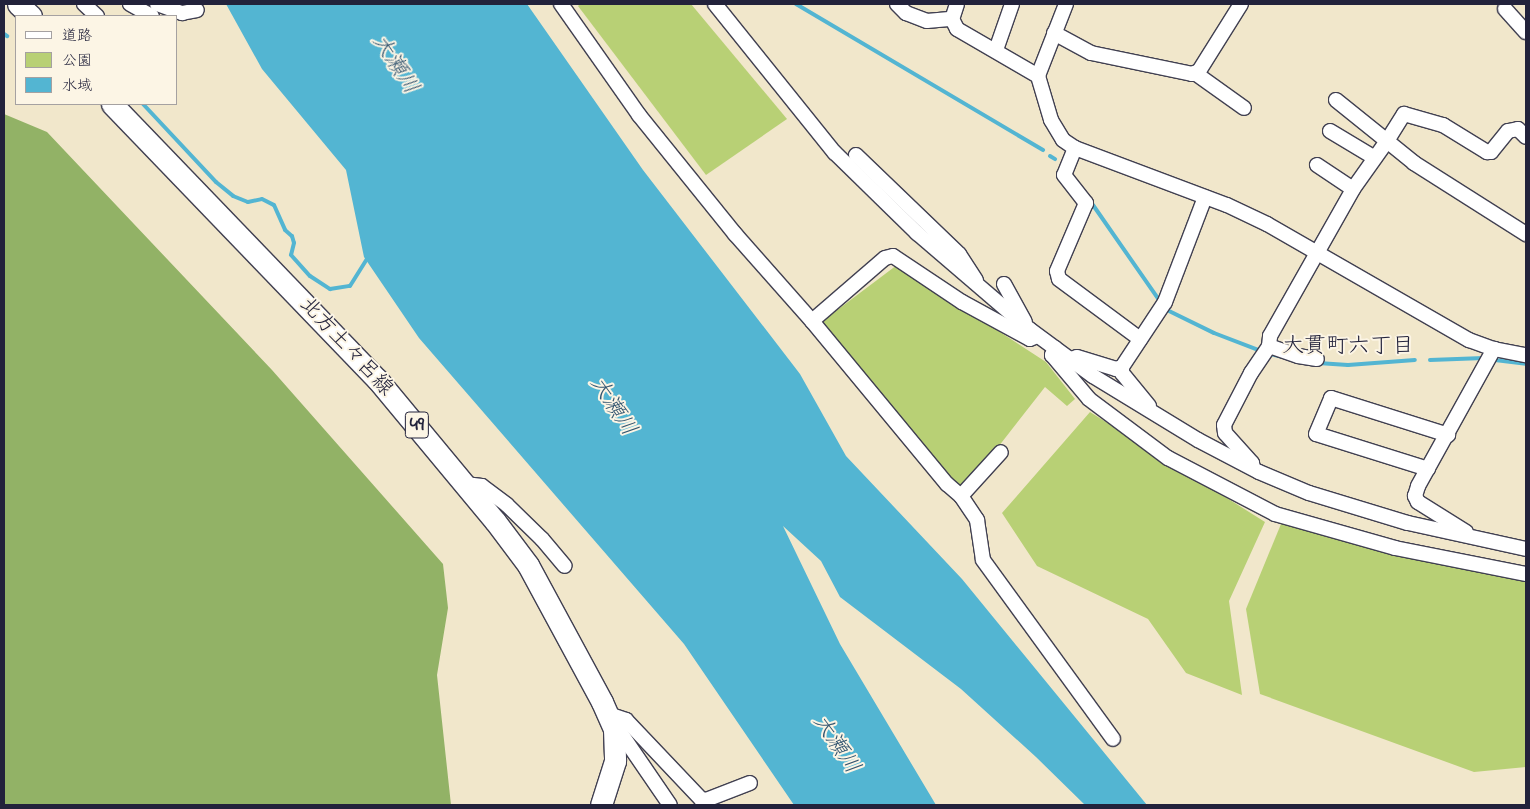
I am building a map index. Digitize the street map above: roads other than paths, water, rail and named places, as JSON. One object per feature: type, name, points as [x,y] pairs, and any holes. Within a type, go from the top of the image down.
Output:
[{"type":"main road","points":[[18,4],[30,15]]},
{"type":"main road","name":"北方土々呂線","points":[[113,105],[340,339],[409,416],[528,565],[611,721],[615,761],[601,805]]},
{"type":"street","points":[[84,4],[95,15]]},
{"type":"street","points":[[130,4],[150,15]]},
{"type":"street","points":[[158,4],[182,13],[196,10]]},
{"type":"street","points":[[561,4],[639,115],[735,234],[812,322],[946,484],[961,496],[977,520],[983,560],[1113,739]]},
{"type":"street","points":[[715,4],[835,153],[917,233],[980,289],[1033,332],[1093,376],[1160,418],[1253,469],[1309,493],[1354,508],[1526,549]]},
{"type":"street","points":[[897,4],[906,14],[928,21],[952,19]]},
{"type":"street","points":[[957,4],[952,19],[957,29],[1038,76]]},
{"type":"street","points":[[996,50],[1012,4]]},
{"type":"street","points":[[1066,4],[1038,76],[1044,101],[1056,131],[1063,140],[1075,148],[1205,197],[1267,224],[1433,321],[1494,350],[1526,355]]},
{"type":"street","points":[[1194,73],[1199,71],[1241,4]]},
{"type":"street","points":[[1505,9],[1526,32]]},
{"type":"street","points":[[1054,33],[1090,53],[1194,73],[1244,108]]},
{"type":"street","points":[[1336,100],[1414,163],[1526,234]]},
{"type":"street","points":[[1253,469],[1252,463],[1225,433],[1224,426],[1251,374],[1269,346],[1270,336],[1353,189],[1404,114],[1443,125],[1487,152],[1491,152],[1508,131],[1518,129],[1526,137]]},
{"type":"street","points":[[1330,131],[1375,158]]},
{"type":"street","points":[[1075,148],[1064,175],[1086,203],[1057,271],[1059,279],[1140,339]]},
{"type":"street","points":[[856,155],[959,254],[975,276],[980,289]]},
{"type":"street","points":[[1317,165],[1353,189]]},
{"type":"street","points":[[1160,418],[1128,382],[1122,373],[1122,367],[1165,302],[1205,197]]},
{"type":"street","points":[[812,322],[885,258],[893,256],[962,302],[1030,339],[1033,332]]},
{"type":"street","points":[[1004,284],[1033,332]]},
{"type":"street","points":[[1269,346],[1298,356],[1317,359]]},
{"type":"street","points":[[1055,348],[1052,355],[1089,399],[1136,435],[1168,458],[1275,514],[1394,548],[1526,574]]},
{"type":"street","points":[[1475,538],[1418,502],[1415,496],[1494,350]]},
{"type":"street","points":[[1070,359],[1077,357],[1116,369],[1122,367]]},
{"type":"street","points":[[1428,469],[1316,434],[1331,398],[1448,435]]},
{"type":"street","points":[[961,496],[1001,452]]},
{"type":"street","points":[[465,484],[482,486],[507,505],[542,539],[565,566]]},
{"type":"street","points":[[611,721],[626,720],[701,800],[706,800],[750,783]]},
{"type":"street","points":[[611,721],[670,805]]},
{"type":"water","name":"大瀬川","points":[[226,4],[527,4],[643,170],[800,374],[846,456],[962,579],[1147,805],[1085,805],[1036,757],[961,689],[840,597],[821,561],[783,526],[840,644],[936,805],[794,805],[684,644],[419,338],[364,257],[346,170],[262,69]]},
{"type":"waterway","points":[[796,4],[1043,150]]},
{"type":"waterway","points":[[144,105],[216,182],[233,196],[248,202],[262,199],[274,205],[285,230],[292,236],[294,243],[291,255],[310,276],[330,289],[350,286],[366,260]]},
{"type":"waterway","points":[[1050,156],[1055,159]]},
{"type":"waterway","points":[[1093,205],[1161,303]]},
{"type":"waterway","points":[[1167,310],[1214,333],[1261,351]]},
{"type":"waterway","points":[[1270,354],[1282,357]]},
{"type":"waterway","points":[[1430,360],[1484,358]]},
{"type":"waterway","points":[[1318,363],[1348,365],[1415,360]]},
{"type":"waterway","points":[[1495,360],[1526,364]]},
{"type":"district","name":"大貫町六丁目","points":[[1348,348]]}]
